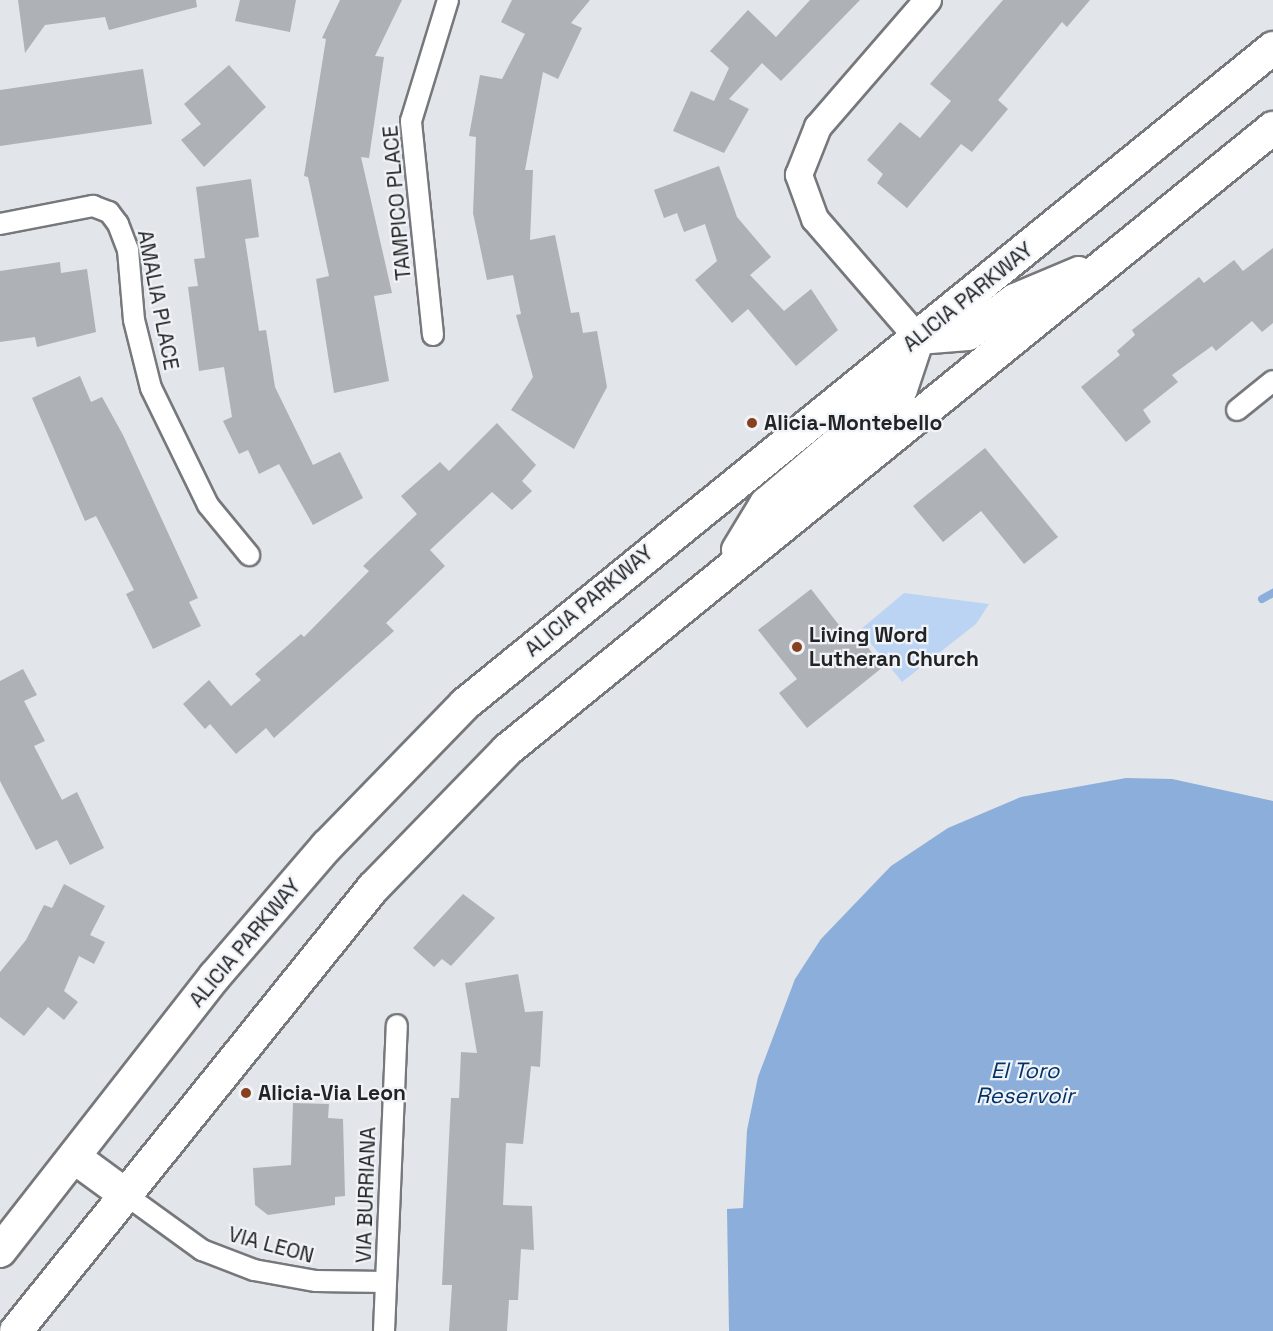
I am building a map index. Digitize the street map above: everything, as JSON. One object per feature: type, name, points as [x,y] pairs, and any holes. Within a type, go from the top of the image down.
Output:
[{"type":"main road","name":"ALICIA PARKWAY","points":[[0,1251],[215,976],[327,846],[465,704],[1273,48]]},
{"type":"main road","points":[[16,1331],[373,888],[507,750],[728,567],[1273,128]]},
{"type":"main road","points":[[728,567],[765,504],[901,389],[918,338],[968,334],[1015,300],[1108,262]]},
{"type":"main road","points":[[74,1157],[126,1195]]},
{"type":"street","name":"TAMPICO PLACE","points":[[433,335],[411,121],[448,0]]},
{"type":"street","points":[[918,338],[815,219],[799,175],[818,127],[928,0]]},
{"type":"street","name":"AMALIA PLACE","points":[[0,224],[93,206],[109,212],[118,224],[128,250],[134,320],[151,388],[208,505],[249,555]]},
{"type":"street","points":[[1237,410],[1273,381]]},
{"type":"street","name":"VIA BURRIANA","points":[[384,1331],[397,1025]]},
{"type":"street","name":"VIA LEON","points":[[126,1195],[202,1250],[254,1270],[316,1281],[386,1282]]},
{"type":"shaded area","points":[[904,593],[989,604],[976,624],[902,682],[860,630]]},
{"type":"water","name":"El Toro Reservoir","points":[[1126,778],[1172,779],[1273,801],[1273,1331],[729,1331],[727,1209],[743,1208],[747,1130],[758,1077],[795,979],[821,939],[891,866],[948,828],[1021,797]]},
{"type":"building","points":[[18,0],[196,0],[197,7],[109,30],[105,17],[45,25],[25,53]]},
{"type":"building","points":[[240,0],[296,0],[290,32],[235,21]]},
{"type":"building","points":[[340,0],[402,0],[375,56],[384,57],[369,158],[361,157],[392,293],[374,296],[389,381],[334,393],[316,279],[329,276],[308,177],[304,176],[326,39],[322,38]]},
{"type":"building","points":[[512,0],[590,0],[571,23],[582,28],[558,79],[543,72],[525,170],[533,170],[530,240],[555,235],[571,313],[579,312],[583,333],[597,331],[607,387],[574,449],[511,410],[533,377],[516,315],[521,314],[513,275],[487,280],[473,213],[476,137],[469,136],[480,75],[502,79],[525,34],[501,22]]},
{"type":"building","points":[[810,0],[860,0],[781,81],[762,63],[729,99],[749,109],[724,153],[673,131],[691,91],[714,101],[729,68],[710,51],[748,10],[776,37]]},
{"type":"building","points":[[1003,0],[1090,0],[1067,27],[1062,22],[998,100],[1008,109],[972,152],[961,144],[907,208],[877,183],[883,174],[867,160],[900,122],[920,138],[951,101],[930,84]]},
{"type":"building","points":[[229,65],[266,107],[204,167],[181,140],[201,124],[184,104]]},
{"type":"building","points":[[143,69],[152,124],[0,146],[0,90]]},
{"type":"building","points":[[719,166],[737,217],[771,257],[750,275],[784,311],[811,289],[838,330],[796,366],[748,309],[732,323],[695,280],[717,261],[705,224],[684,232],[677,213],[664,218],[654,190]]},
{"type":"building","points":[[251,179],[259,237],[245,239],[259,331],[266,330],[275,387],[313,465],[340,452],[363,498],[313,525],[279,464],[259,474],[248,450],[239,454],[223,421],[232,417],[224,367],[199,371],[188,287],[198,286],[194,259],[205,258],[196,187]]},
{"type":"building","points":[[1273,248],[1273,323],[1262,332],[1252,321],[1216,351],[1212,346],[1172,375],[1178,382],[1143,410],[1151,422],[1126,442],[1081,387],[1120,355],[1117,351],[1135,335],[1132,330],[1199,277],[1204,283],[1234,260],[1243,271]]},
{"type":"building","points":[[60,262],[61,273],[87,269],[96,332],[37,347],[35,337],[0,342],[0,271]]},
{"type":"building","points":[[80,376],[91,402],[102,397],[123,435],[198,598],[189,602],[201,626],[153,649],[126,594],[134,590],[96,516],[85,521],[32,398]]},
{"type":"building","points":[[497,423],[536,465],[522,481],[532,491],[512,510],[492,492],[430,550],[445,566],[386,623],[394,631],[274,738],[266,728],[236,754],[210,724],[205,729],[183,704],[209,680],[231,706],[261,680],[255,674],[301,634],[304,637],[369,571],[363,566],[417,514],[401,496],[440,462],[449,471]]},
{"type":"building","points":[[985,448],[1058,537],[1024,564],[981,511],[943,542],[913,506]]},
{"type":"building","name":"Living Word Lutheran Church","points":[[811,589],[849,638],[856,632],[883,667],[807,728],[779,693],[797,679],[758,630]]},
{"type":"building","points":[[23,669],[37,695],[24,701],[45,741],[34,746],[62,800],[77,792],[104,848],[70,865],[57,840],[36,850],[0,781],[0,681]]},
{"type":"building","points":[[64,884],[105,906],[90,935],[105,942],[94,964],[79,956],[64,991],[78,1002],[64,1020],[48,1007],[24,1036],[0,1017],[0,972],[26,940],[44,905],[52,908]]},
{"type":"building","points":[[463,894],[495,918],[451,966],[442,959],[434,967],[413,948]]},
{"type":"building","points":[[518,974],[525,1012],[543,1011],[540,1067],[531,1066],[523,1144],[506,1143],[503,1205],[532,1206],[534,1250],[521,1249],[518,1300],[509,1300],[507,1331],[449,1331],[452,1285],[442,1285],[451,1098],[459,1098],[461,1052],[477,1053],[465,983]]},
{"type":"building","points":[[293,1103],[329,1104],[328,1118],[343,1119],[345,1196],[335,1197],[335,1205],[268,1215],[255,1205],[253,1168],[291,1165]]},
{"type":"waterway","points":[[1262,599],[1273,593]]},
{"type":"place","name":"Alicia-Montebello","points":[[752,423]]},
{"type":"place","name":"Living Word Lutheran Church","points":[[797,647]]},
{"type":"place","name":"Alicia-Via Leon","points":[[246,1093]]}]
